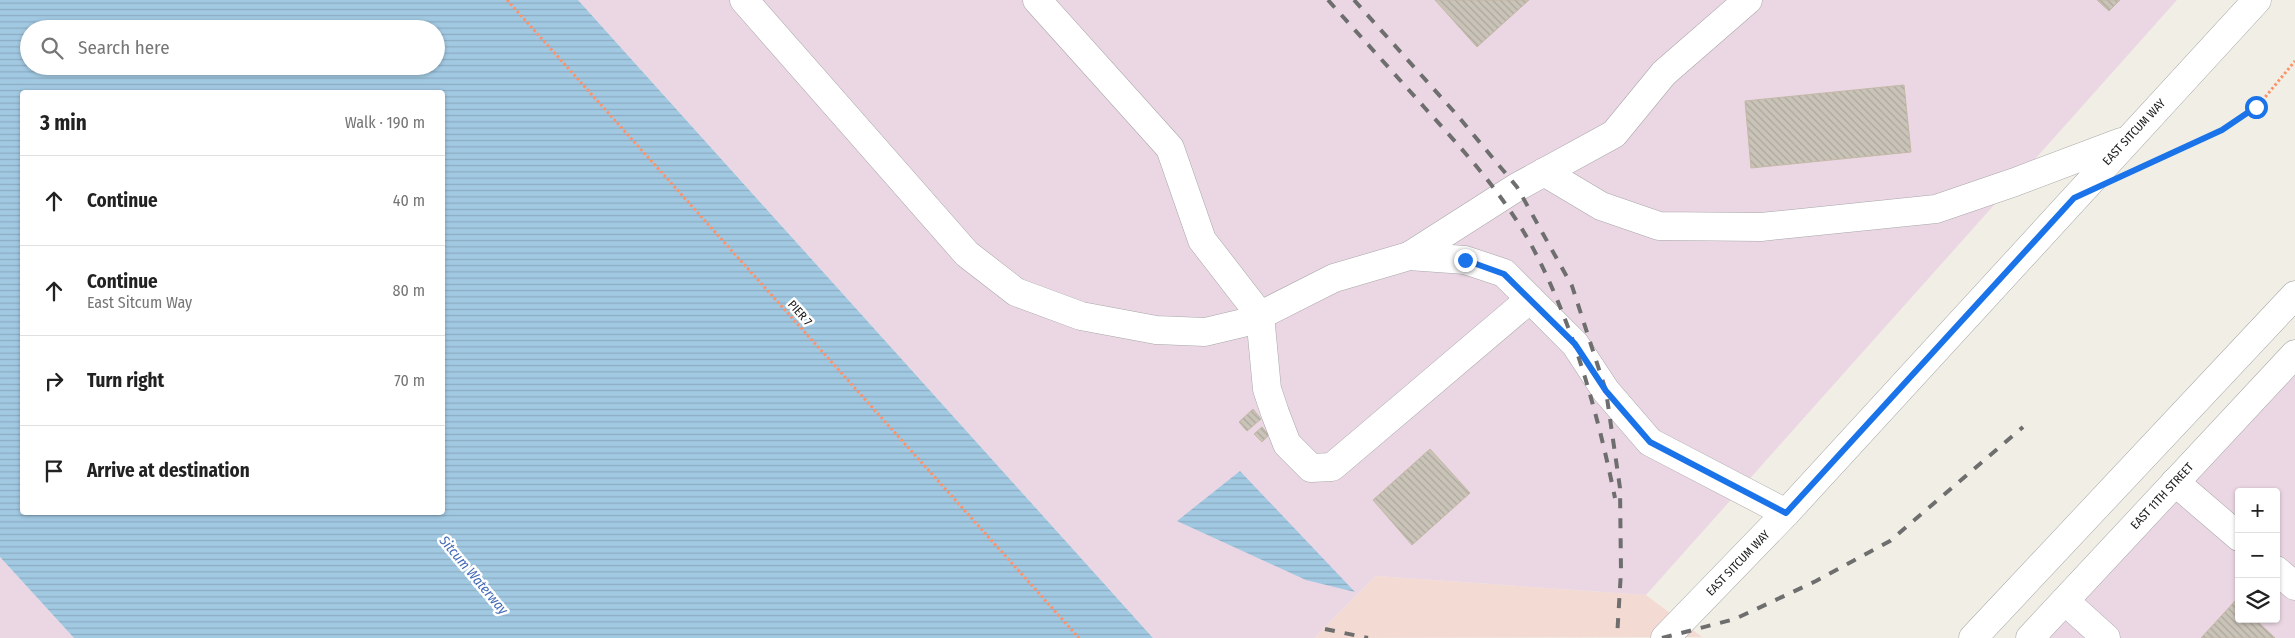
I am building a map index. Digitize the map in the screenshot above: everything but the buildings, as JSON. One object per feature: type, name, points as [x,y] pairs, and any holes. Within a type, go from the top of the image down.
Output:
[{"type":"street","points":[[744,0],[968,254],[1016,292],[1081,316],[1156,330],[1205,332],[1247,322],[1334,278],[1410,256],[1512,190],[1614,134],[1664,73],[1748,0]]},
{"type":"street","points":[[1037,0],[1170,148],[1202,240],[1260,315],[1267,389],[1287,444],[1311,468],[1332,467],[1530,299]]},
{"type":"street","name":"EAST SITCUM WAY","points":[[1665,638],[1786,513],[2257,0]]},
{"type":"street","points":[[1544,172],[1601,206],[1659,226],[1761,227],[1936,209],[2127,140]]},
{"type":"street","points":[[1410,256],[1465,260],[1504,274],[1575,344],[1606,391],[1650,442],[1786,513]]},
{"type":"street","points":[[1973,638],[2295,295]]},
{"type":"street","name":"EAST 11TH STREET","points":[[2030,638],[2295,354]]},
{"type":"street","points":[[2175,482],[2235,534]]},
{"type":"street","points":[[2280,573],[2295,586]]},
{"type":"street","points":[[2065,601],[2106,638]]},
{"type":"path","name":"PIER 7","points":[[507,0],[1079,638]]},
{"type":"path","points":[[2152,162],[2222,130],[2256,107],[2295,61]]},
{"type":"shaded area","points":[[578,0],[2177,0],[1646,595],[1376,576],[1314,638],[1153,638]]},
{"type":"shaded area","points":[[2295,365],[2295,638],[2048,638]]},
{"type":"shaded area","points":[[0,557],[74,638],[0,638]]},
{"type":"shaded area","points":[[1376,576],[1646,595],[1702,637],[1314,638]]},
{"type":"water","name":"Sitcum Waterway","points":[[0,0],[578,0],[1153,638],[74,638],[0,557]]},
{"type":"water","points":[[1240,471],[1355,592],[1306,580],[1177,521]]},
{"type":"railway","points":[[1328,0],[1470,159],[1499,195],[1525,234],[1550,283],[1574,343],[1593,404],[1615,498]]},
{"type":"railway","points":[[1354,0],[1457,115],[1517,187],[1572,286],[1606,391],[1620,488],[1621,571],[1617,638]]},
{"type":"railway","points":[[1662,638],[1735,619],[1816,581],[1890,541],[2023,427]]},
{"type":"railway","points":[[1325,629],[1368,638]]},
{"type":"route","points":[[1465,260],[1504,274],[1575,344],[1606,391],[1650,442],[1706,473],[1786,513],[2074,198],[2222,130],[2256,107]]}]
